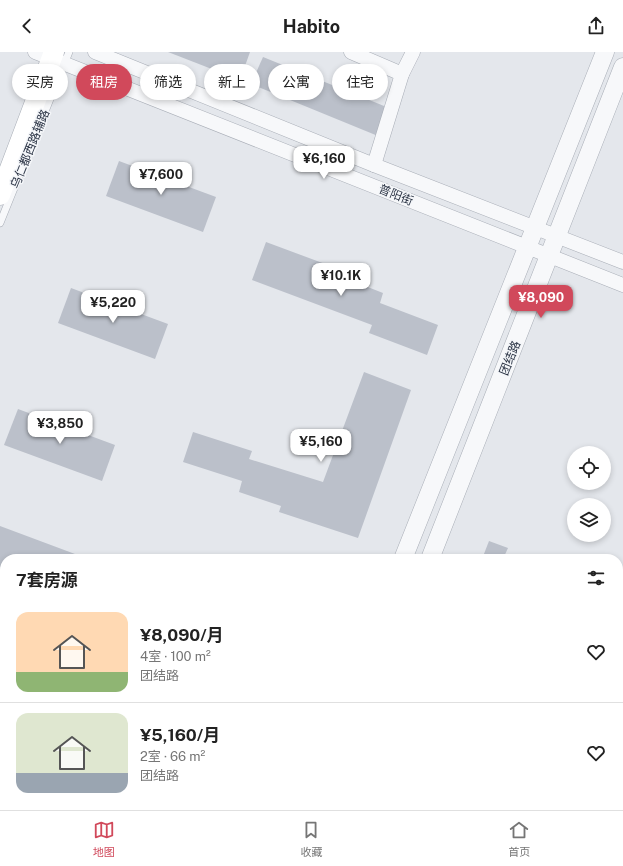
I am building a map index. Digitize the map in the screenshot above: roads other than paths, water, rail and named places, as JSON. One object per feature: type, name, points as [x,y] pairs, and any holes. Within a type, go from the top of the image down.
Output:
[{"type":"main road","points":[[0,195],[55,56]]},
{"type":"street","name":"普阳街","points":[[95,52],[374,165],[557,235],[623,262]]},
{"type":"street","points":[[351,52],[402,74]]},
{"type":"street","points":[[374,165],[402,74],[412,52]]},
{"type":"street","points":[[405,554],[605,52]]},
{"type":"street","name":"普阳街","points":[[55,56],[550,256],[623,284]]},
{"type":"street","name":"团结路","points":[[432,554],[623,67]]},
{"type":"lane","name":"乌仁都西路辅路","points":[[0,223],[55,56]]}]
